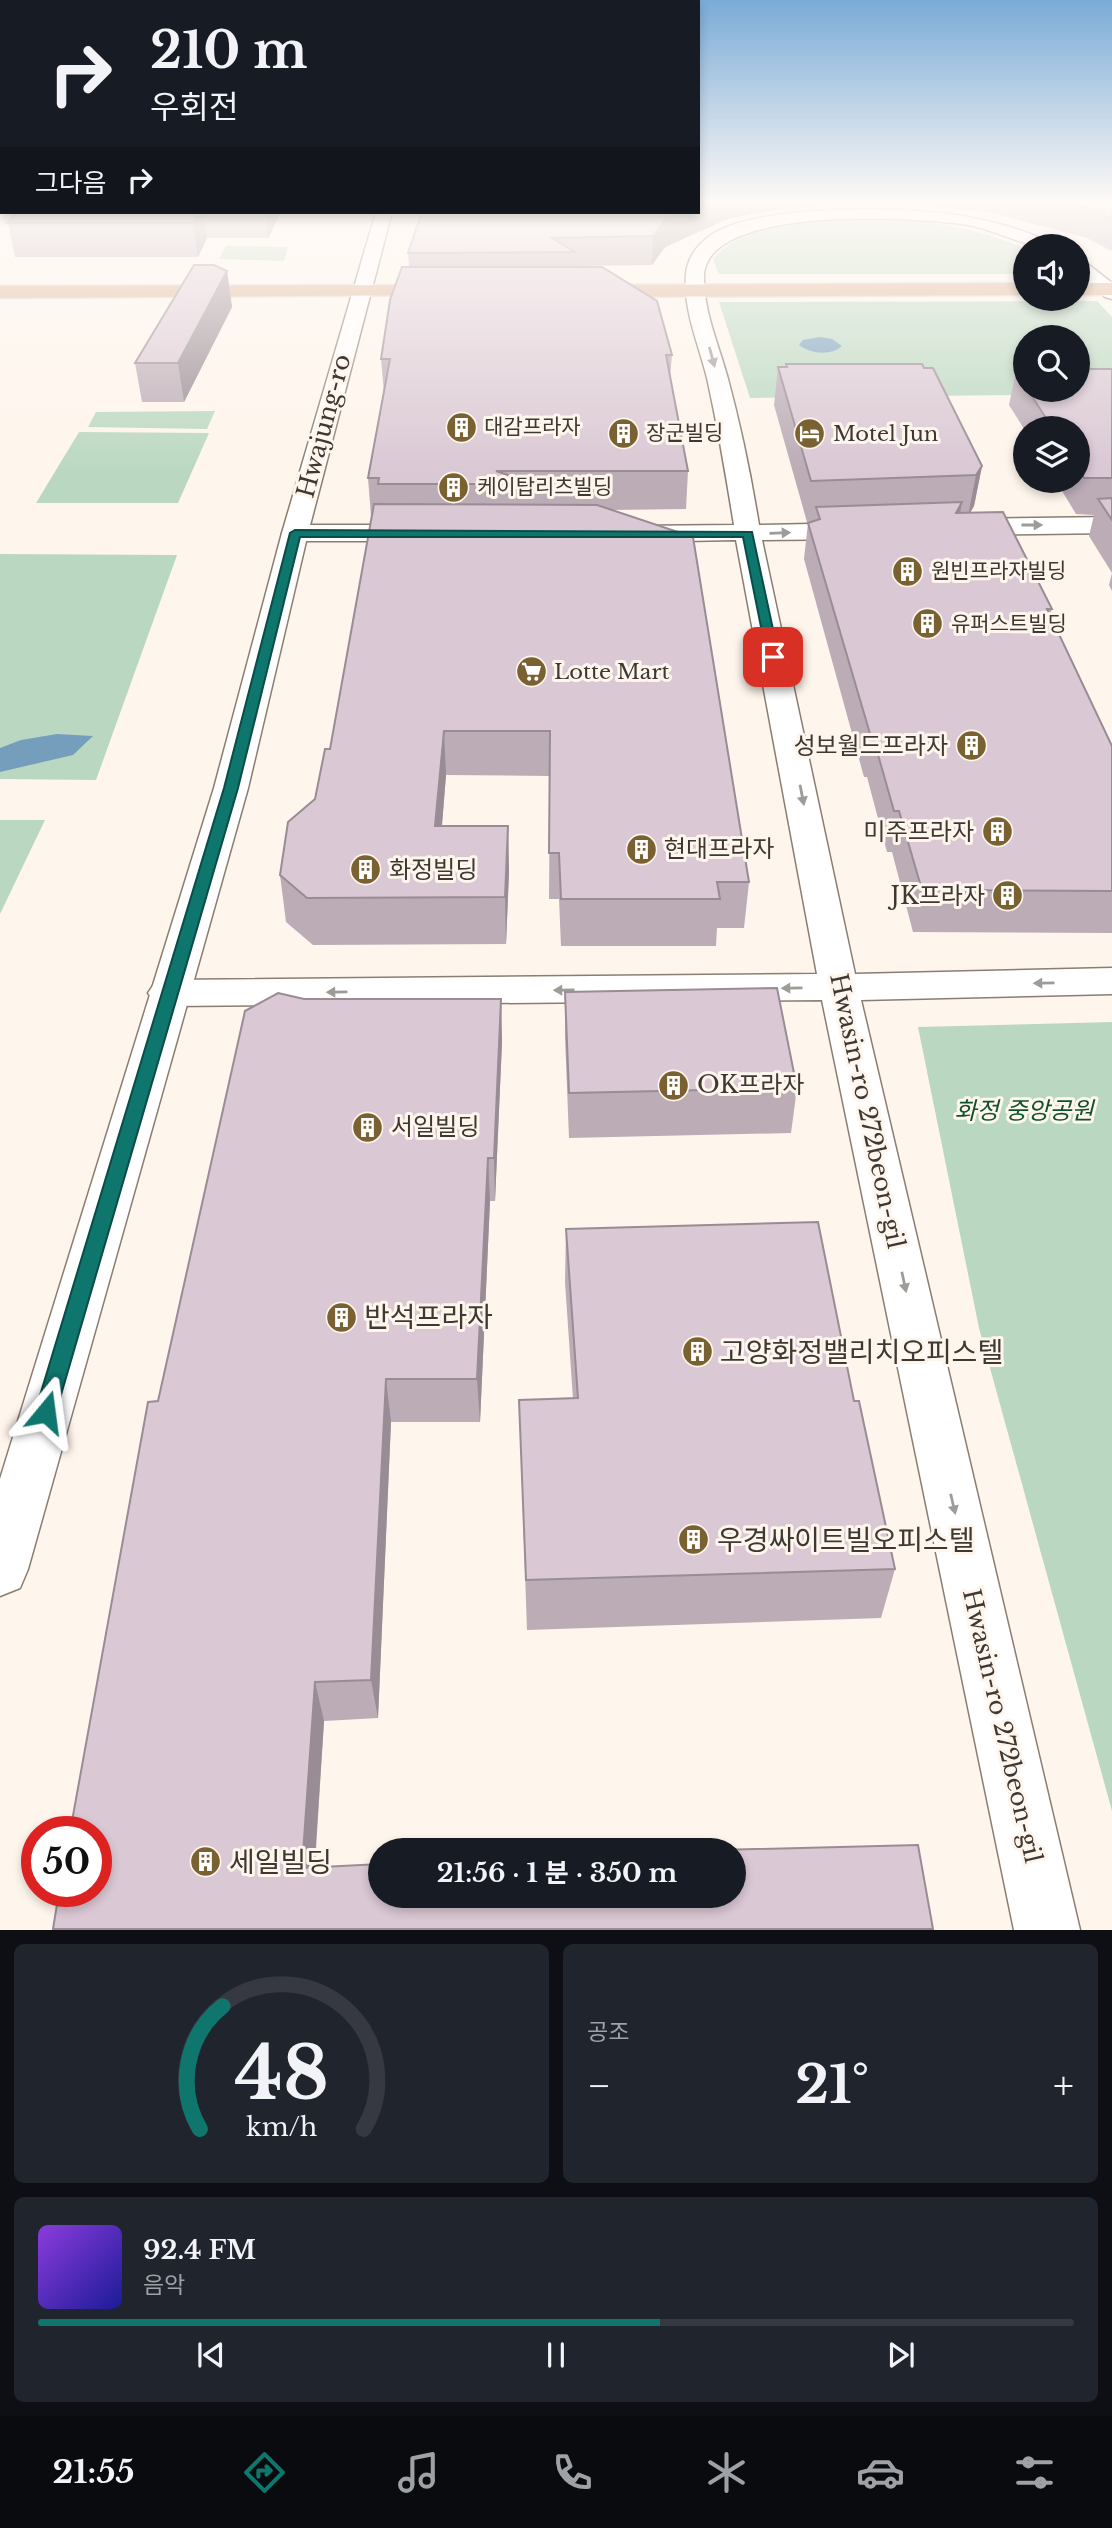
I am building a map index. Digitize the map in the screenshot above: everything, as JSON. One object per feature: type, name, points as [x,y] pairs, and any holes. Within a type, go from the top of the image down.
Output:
[{"type":"main road","points":[[0,292],[340,291]]},
{"type":"street","name":"Hwajung-ro","points":[[0,1569],[168,993],[231,788],[295,533],[357,305],[364,291]]},
{"type":"street","name":"Hwasin-ro 272beon-gil","points":[[695,291],[718,378],[838,987],[1047,1930]]},
{"type":"street","points":[[940,528],[1112,525]]},
{"type":"street","points":[[606,534],[885,530]]},
{"type":"street","points":[[295,533],[453,534]]},
{"type":"street","points":[[168,993],[838,987],[1112,981]]},
{"type":"green space","points":[[1013,301],[1013,311],[1090,311],[1090,301],[1097,301],[1112,317],[1112,394],[1090,394],[1090,325],[1013,325],[1013,395],[750,398],[719,302]]},
{"type":"green space","points":[[215,411],[207,429],[88,427],[96,412]]},
{"type":"green space","points":[[79,432],[209,433],[178,503],[36,503]]},
{"type":"green space","points":[[0,554],[177,555],[96,780],[0,779]]},
{"type":"green space","points":[[0,820],[45,820],[0,914]]},
{"type":"green space","name":"화정 중앙공원","points":[[1112,1022],[1112,1811],[979,1328],[918,1027]]},
{"type":"water","points":[[820,337],[832,339],[842,346],[821,353],[799,345],[803,340]]},
{"type":"water","points":[[57,734],[93,736],[73,755],[0,772],[0,748],[21,740]]},
{"type":"building","points":[[178,291],[216,291],[178,363],[135,363]]},
{"type":"building","points":[[393,291],[641,291],[657,301],[672,355],[666,355],[688,471],[496,471],[534,484],[378,484],[379,478],[368,478],[390,359],[381,359]]},
{"type":"building","points":[[786,364],[922,364],[924,368],[933,368],[982,466],[976,475],[811,481],[778,367],[787,367]]},
{"type":"building","points":[[1090,369],[1112,369],[1112,478],[1090,478],[1090,416],[1045,416],[1036,402],[1090,402]]},
{"type":"building","points":[[1112,498],[1112,520],[1098,499]]},
{"type":"building","points":[[962,502],[956,513],[1003,512],[1052,609],[1047,609],[1112,746],[1112,891],[922,890],[899,811],[894,811],[871,737],[808,523],[820,519],[816,507]]},
{"type":"building","points":[[374,504],[597,505],[693,537],[749,882],[717,882],[720,899],[561,899],[559,853],[549,853],[550,731],[444,731],[435,826],[508,826],[505,897],[307,898],[280,875],[288,822],[315,799],[325,749],[330,749]]},
{"type":"building","points":[[777,988],[797,1088],[569,1093],[565,992]]},
{"type":"building","points":[[278,993],[304,999],[501,999],[494,1158],[488,1158],[477,1379],[386,1379],[371,1680],[315,1682],[302,1868],[368,1865],[368,1908],[746,1908],[746,1849],[918,1845],[933,1929],[53,1929],[57,1907],[112,1907],[112,1816],[73,1816],[148,1402],[158,1401],[245,1011]]},
{"type":"building","points":[[818,1222],[854,1401],[859,1401],[895,1569],[526,1580],[519,1400],[578,1398],[566,1229]]},
{"type":"place","name":"대감프라자","points":[[461,427]]},
{"type":"place","name":"장군빌딩","points":[[623,433]]},
{"type":"place","name":"Motel Jun","points":[[810,434]]},
{"type":"place","name":"케이탑리츠빌딩","points":[[454,487]]},
{"type":"place","name":"원빈프라자빌딩","points":[[908,571]]},
{"type":"place","name":"유퍼스트빌딩","points":[[928,624]]},
{"type":"place","name":"Lotte Mart","points":[[531,672]]},
{"type":"place","name":"성보월드프라자","points":[[971,746]]},
{"type":"place","name":"미주프라자","points":[[997,832]]},
{"type":"place","name":"현대프라자","points":[[641,849]]},
{"type":"place","name":"화정빌딩","points":[[366,870]]},
{"type":"place","name":"JK프라자","points":[[1008,896]]},
{"type":"place","name":"OK프라자","points":[[674,1085]]},
{"type":"place","name":"서일빌딩","points":[[368,1127]]},
{"type":"place","name":"반석프라자","points":[[341,1317]]},
{"type":"place","name":"고양화정밸리치오피스텔","points":[[697,1352]]},
{"type":"place","name":"우경싸이트빌오피스텔","points":[[694,1540]]},
{"type":"place","name":"세일빌딩","points":[[206,1862]]},
{"type":"route","points":[[46,1412],[168,993],[231,788],[295,533],[748,534],[773,657]]}]
